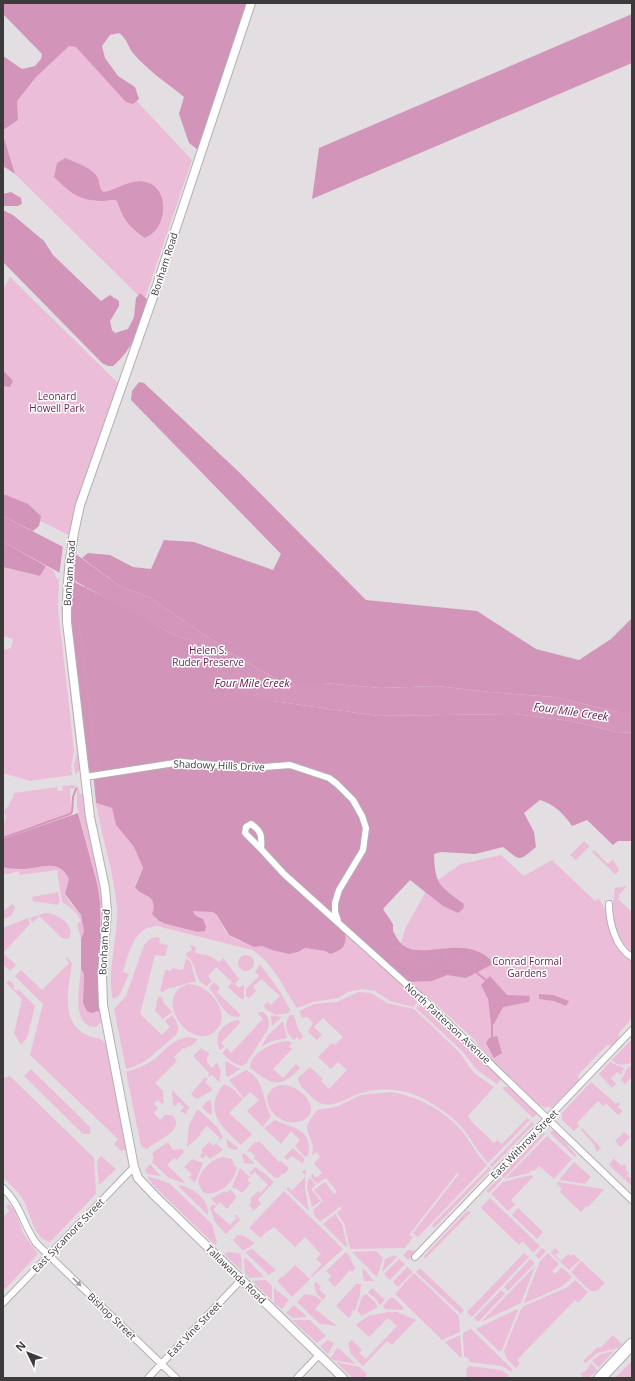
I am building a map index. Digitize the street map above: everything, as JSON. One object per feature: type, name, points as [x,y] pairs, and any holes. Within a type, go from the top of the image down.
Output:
[{"type":"highway","points":[[600,1378],[632,1344]]},
{"type":"highway","points":[[606,1378],[632,1351]]},
{"type":"street","name":"Bonham Road","points":[[134,1166],[103,1005],[102,976],[107,911],[105,888],[90,818],[67,622],[67,583],[71,543],[83,493],[152,300],[251,3]]},
{"type":"street","name":"Shadowy Hills Drive","points":[[85,777],[181,762],[251,768],[290,765],[329,778],[353,800],[362,816],[366,828],[364,850],[339,890],[335,903],[335,912],[339,923]]},
{"type":"street","name":"North Patterson Avenue","points":[[261,849],[284,874],[423,999],[632,1200]]},
{"type":"street","points":[[609,904],[611,923],[614,932],[625,952],[632,957]]},
{"type":"street","name":"East Withrow Street","points":[[415,1257],[632,1030]]},
{"type":"street","name":"East Sycamore Street","points":[[3,1302],[134,1166]]},
{"type":"street","name":"Tallawanda Road","points":[[134,1166],[138,1178],[154,1195],[343,1378]]},
{"type":"street","name":"Bishop Street","points":[[3,1188],[18,1206],[27,1231],[36,1243],[176,1378]]},
{"type":"street","name":"East Vine Street","points":[[148,1378],[241,1280]]},
{"type":"street","points":[[297,1378],[319,1355]]},
{"type":"green space","points":[[3,3],[248,3],[198,150],[189,143],[179,114],[184,97],[144,65],[133,53],[126,40],[119,33],[110,35],[102,46],[105,58],[118,76],[135,87],[139,99],[133,104],[126,102],[76,47],[69,46],[36,77],[17,101],[18,120],[3,130],[3,56],[22,69],[35,66],[41,59],[42,54],[3,14]]},
{"type":"green space","points":[[632,14],[632,63],[312,199],[319,148]]},
{"type":"green space","points":[[74,34],[192,160],[144,301],[15,174],[3,151],[3,113]]},
{"type":"green space","points":[[3,135],[15,174],[3,166]]},
{"type":"green space","points":[[11,192],[21,198],[22,204],[18,206],[3,206],[3,194]]},
{"type":"green space","points":[[3,210],[13,215],[44,241],[53,255],[101,301],[110,295],[119,301],[119,306],[110,321],[112,330],[115,333],[128,329],[134,317],[136,298],[140,293],[147,299],[139,327],[131,344],[113,366],[108,366],[102,363],[3,262]]},
{"type":"green space","name":"Leonard Howell Park","points":[[10,277],[121,386],[71,536],[3,503],[3,289]]},
{"type":"green space","points":[[3,370],[13,381],[10,387],[3,386]]},
{"type":"green space","points":[[139,382],[144,383],[240,473],[366,600],[477,611],[536,649],[579,660],[611,639],[632,618],[632,712],[618,712],[554,697],[437,686],[381,688],[324,683],[282,683],[230,652],[149,597],[121,587],[82,558],[88,553],[110,555],[133,567],[151,569],[164,540],[194,542],[273,570],[281,554],[131,400],[132,391]]},
{"type":"green space","points":[[3,494],[28,504],[41,516],[39,526],[33,531],[3,516]]},
{"type":"green space","points":[[3,542],[46,566],[40,576],[3,567]]},
{"type":"green space","points":[[46,566],[54,571],[56,578],[59,579],[58,608],[74,751],[71,766],[72,775],[30,781],[3,773],[3,650],[11,648],[13,639],[3,636],[3,567],[40,576]]},
{"type":"green space","name":"Helen S. Ruder Preserve","points":[[72,581],[115,602],[174,635],[190,640],[215,662],[220,670],[273,701],[379,716],[514,714],[571,721],[617,732],[632,733],[632,841],[618,841],[613,845],[587,820],[572,826],[558,810],[550,804],[540,800],[524,813],[534,832],[536,847],[526,855],[520,858],[517,857],[503,847],[475,854],[441,852],[434,854],[436,873],[440,884],[444,889],[464,904],[463,909],[458,913],[443,906],[410,880],[383,909],[393,924],[393,931],[396,937],[404,946],[412,950],[445,948],[470,949],[481,953],[492,961],[491,965],[466,978],[447,975],[432,981],[408,982],[358,938],[345,933],[346,938],[343,947],[334,953],[330,954],[325,951],[305,948],[298,952],[289,954],[262,946],[254,947],[229,935],[217,915],[213,912],[193,911],[195,915],[203,919],[206,927],[205,931],[198,932],[159,921],[152,914],[154,908],[152,900],[135,887],[143,868],[134,847],[116,825],[112,808],[96,803],[94,781],[87,765],[69,626]]},
{"type":"green space","points":[[61,598],[80,764],[79,771],[75,774],[74,764],[77,754],[62,620]]},
{"type":"green space","points":[[73,785],[78,787],[80,794],[83,794],[86,818],[100,890],[102,924],[99,979],[100,902],[97,883],[77,807],[77,790],[74,788],[70,789],[71,812],[67,815],[3,838],[3,825],[6,818],[4,811],[10,804],[9,803],[13,798],[14,793],[57,787],[58,791],[63,791],[62,786]]},
{"type":"green space","points":[[96,803],[112,808],[116,825],[134,847],[143,868],[135,885],[141,893],[152,900],[154,905],[152,914],[159,921],[198,932],[205,931],[206,927],[201,917],[195,915],[193,911],[212,911],[217,914],[227,933],[233,938],[287,953],[297,952],[305,948],[325,951],[330,954],[334,953],[343,947],[346,938],[345,933],[419,1000],[413,1007],[390,1001],[375,991],[362,989],[348,992],[338,998],[313,1002],[297,1008],[278,976],[266,961],[252,950],[157,926],[142,931],[137,936],[130,950],[123,972],[129,974],[119,996],[113,999],[111,989],[111,967],[117,921],[116,898]]},
{"type":"green space","points":[[78,813],[97,883],[100,902],[100,1011],[91,1013],[87,1011],[83,1003],[84,974],[81,969],[81,939],[84,931],[81,915],[65,894],[69,879],[65,872],[54,866],[26,869],[3,867],[3,839]]},
{"type":"green space","points":[[584,841],[590,846],[576,860],[570,855]]},
{"type":"green space","points":[[594,850],[608,864],[613,859],[619,870],[616,875],[592,852]]},
{"type":"green space","name":"Conrad Formal Gardens","points":[[501,855],[524,876],[552,860],[595,901],[598,898],[607,913],[619,948],[624,956],[632,961],[632,1018],[619,1033],[619,1039],[612,1046],[607,1045],[578,1075],[579,1081],[551,1108],[548,1106],[546,1108],[538,1105],[481,1049],[475,1040],[394,968],[405,929],[429,886],[461,864]]},
{"type":"green space","points":[[52,865],[58,867],[66,873],[69,879],[65,894],[82,918],[84,931],[81,939],[77,924],[81,921],[73,910],[62,902],[57,870],[20,875],[19,871],[8,874],[3,873],[3,867],[19,869]]},
{"type":"green space","points":[[627,886],[619,895],[620,897],[618,899],[632,912],[632,953],[620,939],[614,923],[613,915],[615,888]]},
{"type":"green space","points":[[58,892],[60,901],[58,905],[33,901],[32,897]]},
{"type":"green space","points":[[13,904],[15,908],[11,916],[3,919],[3,911]]},
{"type":"green space","points":[[45,913],[54,915],[64,920],[70,928],[69,938],[62,938],[39,916],[32,923],[30,918]]},
{"type":"green space","points":[[28,918],[30,924],[3,953],[3,928]]},
{"type":"green space","points":[[156,937],[160,938],[159,943],[168,945],[165,956],[155,955],[140,1014],[162,1035],[170,1027],[165,1021],[172,1015],[177,1024],[178,1030],[174,1037],[149,1058],[133,1067],[126,1069],[114,1009],[126,996],[144,945],[150,939]]},
{"type":"green space","points":[[190,945],[196,947],[195,953],[210,956],[219,962],[223,958],[239,979],[235,984],[239,988],[242,985],[244,986],[244,998],[242,1000],[228,987],[232,982],[216,967],[208,976],[212,981],[207,986],[203,984],[197,976],[190,959],[186,956],[186,953],[192,950]]},
{"type":"green space","points":[[3,953],[16,965],[10,971],[3,964]]},
{"type":"green space","points":[[243,955],[249,955],[254,960],[252,969],[249,971],[243,971],[238,966],[238,960]]},
{"type":"green space","points":[[67,957],[72,963],[68,991],[71,1019],[76,1027],[83,1033],[106,1043],[126,1150],[121,1151],[114,1144],[118,1139],[30,1055],[43,1004],[15,976],[21,970],[42,990],[69,963],[66,959]]},
{"type":"green space","points":[[186,958],[191,963],[196,982],[169,988],[163,992],[160,991],[165,970],[171,971],[172,968],[183,970]]},
{"type":"green space","points":[[260,964],[279,990],[290,1009],[289,1013],[276,1015],[265,1009],[264,1005],[267,1002],[271,1005],[280,996],[261,979],[253,987],[256,991],[249,998],[246,996],[246,989],[259,976],[255,972]]},
{"type":"green space","points":[[81,969],[84,974],[83,1003],[96,1013],[100,1011],[102,1021],[96,1027],[88,1025],[83,1020],[80,1013],[78,994]]},
{"type":"green space","points":[[9,980],[15,986],[13,988],[16,991],[18,989],[35,1006],[27,1038],[21,1045],[14,1033],[22,999],[6,983]]},
{"type":"green space","points":[[214,982],[220,988],[217,992],[240,1014],[239,1017],[229,1014],[221,1006],[209,988]]},
{"type":"green space","points":[[189,984],[197,985],[204,989],[217,1002],[221,1009],[222,1017],[220,1025],[214,1032],[204,1036],[194,1034],[185,1028],[173,1009],[173,999],[178,990]]},
{"type":"green space","points":[[358,992],[371,993],[387,1003],[414,1009],[459,1052],[474,1073],[494,1087],[468,1116],[471,1121],[494,1143],[497,1140],[502,1144],[527,1118],[530,1120],[488,1163],[465,1131],[454,1119],[418,1096],[399,1091],[376,1090],[357,1094],[329,1105],[322,1104],[315,1100],[302,1087],[298,1078],[310,1067],[323,1079],[321,1081],[329,1089],[347,1070],[338,1062],[331,1069],[318,1057],[332,1043],[335,1045],[343,1037],[323,1018],[314,1027],[322,1035],[317,1040],[308,1032],[313,1023],[307,1017],[302,1018],[299,1011],[314,1004],[337,1002]]},
{"type":"green space","points":[[158,997],[162,997],[164,1003],[172,1012],[163,1019],[155,1011]]},
{"type":"green space","points":[[421,1003],[501,1076],[500,1081],[497,1084],[476,1069],[463,1052],[416,1008]]},
{"type":"green space","points":[[259,1012],[263,1012],[268,1017],[268,1029],[246,1064],[241,1066],[232,1062],[223,1054],[223,1052],[227,1048],[231,1053],[263,1019],[258,1014]]},
{"type":"green space","points":[[271,1015],[281,1017],[282,1017],[272,1026]]},
{"type":"green space","points":[[290,1015],[294,1015],[298,1029],[303,1036],[300,1040],[297,1037],[294,1040],[287,1031],[286,1025]]},
{"type":"green space","points":[[239,1020],[240,1023],[221,1043],[225,1047],[220,1050],[217,1039],[221,1030],[229,1023]]},
{"type":"green space","points":[[283,1021],[287,1038],[272,1041],[261,1047],[268,1035]]},
{"type":"green space","points":[[188,1037],[198,1039],[190,1047],[188,1046],[185,1049],[183,1048],[174,1057],[177,1061],[155,1083],[163,1091],[164,1102],[162,1104],[158,1100],[154,1104],[158,1108],[154,1113],[160,1120],[165,1115],[172,1115],[176,1120],[176,1126],[168,1135],[147,1149],[141,1146],[126,1072],[148,1063],[155,1059],[173,1043],[182,1038]]},
{"type":"green space","points":[[632,1039],[632,1062],[622,1065],[614,1062],[612,1060]]},
{"type":"green space","points":[[288,1041],[292,1043],[289,1046],[292,1049],[273,1069],[283,1078],[296,1064],[300,1068],[286,1080],[281,1082],[270,1081],[250,1068],[254,1057],[258,1053],[276,1043]]},
{"type":"green space","points":[[201,1048],[210,1054],[207,1057],[207,1062],[212,1068],[217,1062],[221,1072],[219,1082],[212,1075],[209,1077],[208,1076],[209,1073],[193,1056]]},
{"type":"green space","points":[[226,1061],[240,1069],[228,1077],[226,1075]]},
{"type":"green space","points":[[610,1062],[624,1068],[621,1075],[617,1072],[611,1078],[616,1084],[612,1088],[599,1074]]},
{"type":"green space","points":[[632,1065],[632,1077],[625,1084],[621,1080],[626,1070]]},
{"type":"green space","points":[[31,1069],[90,1127],[90,1134],[83,1134],[24,1076]]},
{"type":"green space","points":[[246,1070],[257,1079],[260,1084],[271,1116],[263,1127],[247,1111],[259,1100],[250,1092],[244,1098],[229,1080]]},
{"type":"green space","points":[[10,1076],[94,1158],[96,1194],[50,1242],[39,1235],[22,1198],[3,1178],[3,1078]]},
{"type":"green space","points":[[205,1077],[208,1079],[205,1082],[213,1090],[197,1099],[191,1094]]},
{"type":"green space","points":[[591,1082],[616,1104],[618,1102],[620,1104],[618,1107],[623,1111],[618,1115],[606,1103],[603,1106],[598,1101],[577,1123],[579,1126],[574,1131],[562,1120],[562,1113]]},
{"type":"green space","points":[[224,1084],[232,1088],[243,1099],[229,1113],[252,1134],[241,1145],[227,1132],[217,1118],[215,1102]]},
{"type":"green space","points":[[281,1085],[297,1089],[303,1094],[311,1106],[311,1112],[308,1117],[301,1121],[292,1122],[283,1120],[270,1109],[268,1095],[272,1089]]},
{"type":"green space","points":[[511,1087],[536,1110],[537,1114],[533,1118],[502,1088]]},
{"type":"green space","points":[[172,1090],[189,1107],[186,1114],[180,1111],[184,1107],[179,1102],[175,1106],[173,1104]]},
{"type":"green space","points":[[391,1092],[422,1101],[441,1112],[465,1135],[487,1165],[418,1237],[413,1233],[459,1174],[457,1173],[409,1235],[413,1237],[405,1248],[350,1249],[344,1223],[337,1213],[342,1208],[341,1206],[321,1221],[317,1218],[313,1210],[323,1201],[314,1190],[325,1182],[334,1194],[337,1192],[326,1178],[317,1184],[311,1177],[312,1173],[316,1178],[322,1173],[314,1163],[320,1157],[317,1152],[312,1155],[313,1146],[307,1129],[308,1123],[317,1110],[336,1107],[361,1095]]},
{"type":"green space","points":[[211,1100],[212,1113],[210,1115],[202,1107],[206,1102]]},
{"type":"green space","points":[[197,1110],[199,1110],[218,1128],[223,1137],[218,1142],[220,1138],[207,1126],[200,1133],[201,1135],[187,1147],[189,1125]]},
{"type":"green space","points":[[275,1120],[300,1131],[305,1135],[308,1140],[309,1147],[308,1156],[305,1157],[295,1146],[300,1140],[291,1131],[281,1144],[264,1128]]},
{"type":"green space","points":[[532,1122],[534,1124],[492,1167],[490,1165]]},
{"type":"green space","points":[[582,1128],[601,1148],[597,1152],[593,1143],[581,1130]]},
{"type":"green space","points":[[553,1130],[563,1138],[576,1155],[575,1157],[550,1133]]},
{"type":"green space","points":[[543,1132],[545,1134],[504,1178],[501,1175]]},
{"type":"green space","points":[[624,1132],[630,1137],[621,1147],[615,1141]]},
{"type":"green space","points":[[547,1136],[572,1159],[554,1179],[539,1166],[534,1171],[532,1170],[529,1173],[505,1179]]},
{"type":"green space","points":[[226,1138],[238,1148],[236,1150],[228,1148]]},
{"type":"green space","points":[[259,1141],[279,1162],[281,1161],[289,1168],[285,1174],[283,1173],[278,1178],[275,1178],[254,1158],[255,1156],[250,1151],[247,1151],[255,1142],[257,1143]]},
{"type":"green space","points":[[168,1142],[173,1150],[182,1149],[184,1152],[177,1160],[174,1158],[167,1165],[185,1182],[183,1183],[169,1178],[152,1162],[154,1158],[152,1153]]},
{"type":"green space","points":[[209,1142],[213,1146],[216,1143],[223,1150],[210,1159],[206,1155],[203,1159],[200,1156],[203,1152],[201,1150]]},
{"type":"green space","points":[[293,1148],[304,1158],[302,1163],[292,1156],[287,1160],[284,1157]]},
{"type":"green space","points":[[244,1153],[254,1164],[244,1163],[242,1155]]},
{"type":"green space","points":[[616,1155],[614,1159],[622,1166],[624,1164],[627,1167],[625,1169],[629,1173],[627,1175],[630,1178],[632,1176],[632,1186],[609,1165]]},
{"type":"green space","points":[[101,1156],[116,1169],[99,1185],[97,1161]]},
{"type":"green space","points":[[223,1157],[232,1159],[235,1167],[237,1167],[233,1178],[230,1183],[215,1193],[203,1192],[198,1183],[201,1174],[210,1163]]},
{"type":"green space","points":[[192,1159],[203,1163],[195,1183],[189,1177],[192,1174],[184,1167]]},
{"type":"green space","points":[[574,1162],[591,1177],[585,1184],[559,1180]]},
{"type":"green space","points":[[150,1164],[160,1176],[147,1174],[145,1170]]},
{"type":"green space","points":[[255,1167],[274,1182],[258,1199],[261,1204],[252,1212],[253,1209],[250,1206],[248,1207],[251,1203],[251,1198],[258,1191],[260,1193],[268,1185],[255,1172],[251,1175],[249,1173]]},
{"type":"green space","points":[[489,1167],[491,1169],[434,1228],[432,1225]]},
{"type":"green space","points":[[240,1168],[250,1177],[247,1180],[251,1183],[242,1193],[236,1188],[234,1189],[232,1187]]},
{"type":"green space","points":[[306,1169],[306,1176],[302,1172]]},
{"type":"green space","points":[[531,1175],[533,1177],[511,1200],[515,1205],[508,1211],[491,1194],[503,1182]]},
{"type":"green space","points":[[147,1176],[169,1183],[212,1224],[217,1243],[215,1245],[153,1185]]},
{"type":"green space","points":[[306,1176],[305,1187],[309,1211],[286,1189],[288,1187],[292,1191]]},
{"type":"green space","points":[[500,1177],[502,1179],[489,1193],[486,1191]]},
{"type":"green space","points":[[310,1178],[316,1185],[311,1189],[321,1201],[312,1207],[307,1187],[308,1180]]},
{"type":"green space","points":[[558,1182],[604,1190],[588,1207],[586,1206],[581,1212],[560,1192],[562,1189],[557,1184]]},
{"type":"green space","points":[[180,1185],[190,1189],[200,1196],[206,1204],[208,1215],[179,1187]]},
{"type":"green space","points":[[230,1189],[236,1198],[227,1209],[220,1202],[217,1205],[211,1199],[224,1191],[227,1193]]},
{"type":"green space","points":[[284,1191],[343,1249],[312,1277],[311,1276],[322,1264],[316,1259],[321,1254],[305,1237],[295,1247],[274,1227],[261,1238],[249,1228]]},
{"type":"green space","points":[[490,1198],[540,1246],[533,1253],[523,1241],[519,1245],[481,1208]]},
{"type":"green space","points":[[9,1204],[15,1211],[24,1235],[38,1254],[3,1291],[3,1217],[9,1211],[6,1206]]},
{"type":"green space","points":[[213,1204],[216,1206],[213,1210],[230,1225],[237,1218],[234,1216],[236,1214],[240,1220],[226,1234],[215,1222],[210,1208]]},
{"type":"green space","points":[[518,1208],[543,1232],[537,1239],[512,1215]]},
{"type":"green space","points":[[467,1211],[471,1212],[425,1259],[424,1256]]},
{"type":"green space","points":[[335,1214],[342,1224],[347,1245],[346,1247],[323,1224]]},
{"type":"green space","points":[[238,1235],[244,1236],[255,1243],[243,1251],[233,1240]]},
{"type":"green space","points":[[542,1248],[546,1251],[539,1259],[535,1255]]},
{"type":"green space","points":[[555,1248],[559,1252],[555,1255],[561,1261],[568,1254],[571,1256],[573,1254],[580,1260],[569,1270],[551,1253]]},
{"type":"green space","points":[[252,1249],[276,1270],[269,1275],[245,1252]]},
{"type":"green space","points":[[408,1250],[417,1251],[408,1260],[403,1255]]},
{"type":"green space","points":[[376,1251],[383,1258],[377,1277],[352,1252]]},
{"type":"green space","points":[[229,1252],[238,1253],[241,1255],[242,1271],[224,1254]]},
{"type":"green space","points":[[346,1252],[356,1267],[352,1272],[350,1270],[335,1287],[328,1280],[331,1276],[326,1271]]},
{"type":"green space","points":[[524,1253],[529,1257],[472,1317],[467,1312]]},
{"type":"green space","points":[[548,1253],[559,1264],[552,1271],[555,1274],[562,1267],[572,1277],[563,1286],[525,1303],[524,1302],[540,1261]]},
{"type":"green space","points":[[395,1255],[397,1257],[382,1272],[385,1259]]},
{"type":"green space","points":[[244,1258],[247,1259],[264,1277],[249,1278],[245,1274]]},
{"type":"green space","points":[[399,1259],[405,1264],[390,1280],[384,1274]]},
{"type":"green space","points":[[530,1259],[535,1263],[508,1291],[504,1287]]},
{"type":"green space","points":[[581,1261],[605,1283],[597,1291],[590,1291],[571,1272]]},
{"type":"green space","points":[[295,1265],[310,1279],[292,1297],[277,1281]]},
{"type":"green space","points":[[535,1266],[521,1303],[481,1322]]},
{"type":"green space","points":[[407,1267],[413,1272],[398,1287],[393,1282]]},
{"type":"green space","points":[[420,1268],[464,1310],[461,1313],[463,1316],[416,1272]]},
{"type":"green space","points":[[362,1269],[364,1269],[374,1281],[364,1281]]},
{"type":"green space","points":[[414,1273],[459,1316],[460,1332],[442,1340],[395,1294]]},
{"type":"green space","points":[[266,1280],[272,1286],[272,1300],[252,1281]]},
{"type":"green space","points":[[575,1280],[588,1292],[578,1303],[575,1300],[517,1360],[520,1363],[516,1368],[507,1359],[504,1351],[521,1309],[524,1306],[568,1287]]},
{"type":"green space","points":[[316,1282],[321,1286],[319,1289],[326,1296],[323,1300],[317,1294],[314,1284]]},
{"type":"green space","points":[[356,1284],[361,1284],[360,1295],[355,1311],[353,1310],[349,1318],[336,1306]]},
{"type":"green space","points":[[274,1288],[289,1300],[282,1309],[274,1303]]},
{"type":"green space","points":[[372,1288],[385,1300],[380,1305],[374,1297],[368,1293]]},
{"type":"green space","points":[[501,1290],[505,1294],[478,1322],[474,1318]]},
{"type":"green space","points":[[305,1294],[315,1296],[322,1301],[315,1309],[337,1326],[320,1324],[297,1302]]},
{"type":"green space","points":[[366,1294],[378,1307],[362,1316],[357,1311],[362,1297]]},
{"type":"green space","points":[[390,1298],[394,1298],[403,1307],[403,1310],[385,1309],[383,1306]]},
{"type":"green space","points":[[294,1305],[306,1317],[293,1318],[286,1313]]},
{"type":"green space","points":[[517,1309],[518,1310],[502,1350],[499,1351],[476,1329]]},
{"type":"green space","points":[[388,1312],[397,1312],[416,1320],[392,1345],[387,1341],[363,1366],[351,1354],[348,1343],[352,1340],[362,1350],[359,1353],[366,1359],[397,1326],[388,1318],[369,1337],[356,1325],[368,1316]]},
{"type":"green space","points":[[292,1320],[310,1320],[326,1336],[317,1343]]},
{"type":"green space","points":[[471,1329],[513,1370],[511,1372],[502,1366],[470,1362],[469,1359],[464,1356],[463,1333]]},
{"type":"green space","points":[[460,1335],[462,1357],[460,1357],[445,1342]]},
{"type":"green space","points":[[613,1335],[622,1344],[618,1348],[597,1353],[586,1363],[583,1361],[598,1347],[600,1348]]},
{"type":"green space","points":[[328,1340],[334,1343],[328,1354],[320,1346]]},
{"type":"green space","points":[[337,1348],[356,1364],[333,1360],[331,1358]]},
{"type":"green space","points":[[614,1351],[599,1367],[592,1361],[601,1354]]},
{"type":"green space","points":[[632,1361],[632,1378],[615,1378]]},
{"type":"green space","points":[[336,1362],[359,1367],[367,1374],[364,1378],[353,1378]]},
{"type":"green space","points":[[591,1363],[597,1370],[589,1378],[584,1378],[580,1374],[587,1370]]},
{"type":"green space","points":[[469,1366],[500,1370],[509,1375],[506,1378],[467,1378],[466,1369]]},
{"type":"water","points":[[65,158],[82,165],[93,172],[97,177],[100,188],[103,192],[138,181],[151,184],[157,189],[163,203],[163,212],[157,228],[152,234],[145,238],[127,222],[117,201],[86,199],[70,191],[54,177],[57,163]]},
{"type":"water","name":"Four Mile Creek","points":[[3,516],[73,552],[121,587],[149,597],[230,652],[282,683],[324,683],[381,688],[437,686],[554,697],[618,712],[632,712],[632,733],[617,732],[571,721],[514,714],[379,716],[273,701],[246,695],[220,678],[217,670],[219,669],[215,662],[190,640],[174,635],[3,542]]},
{"type":"water","points":[[490,976],[507,995],[530,996],[529,1002],[503,1007],[494,1024],[491,1024],[488,999],[481,985]]},
{"type":"water","points":[[539,994],[553,995],[569,1001],[566,1006],[554,1001],[539,999]]},
{"type":"water","points":[[497,1036],[502,1053],[494,1058],[486,1043],[489,1038]]},
{"type":"pier","points":[[63,546],[75,551],[72,583],[59,576]]},
{"type":"waterway","points":[[86,587],[80,599],[80,630],[97,765]]},
{"type":"waterway","points":[[3,838],[70,814],[72,812],[73,797],[76,789]]},
{"type":"waterway","points":[[392,949],[402,948],[402,954],[426,963],[436,960],[448,951],[446,958],[448,964],[453,963],[453,967],[456,966],[456,961],[463,958],[466,965],[471,959],[474,961],[474,970],[486,980]]},
{"type":"waterway","points":[[492,1024],[492,1037]]}]
